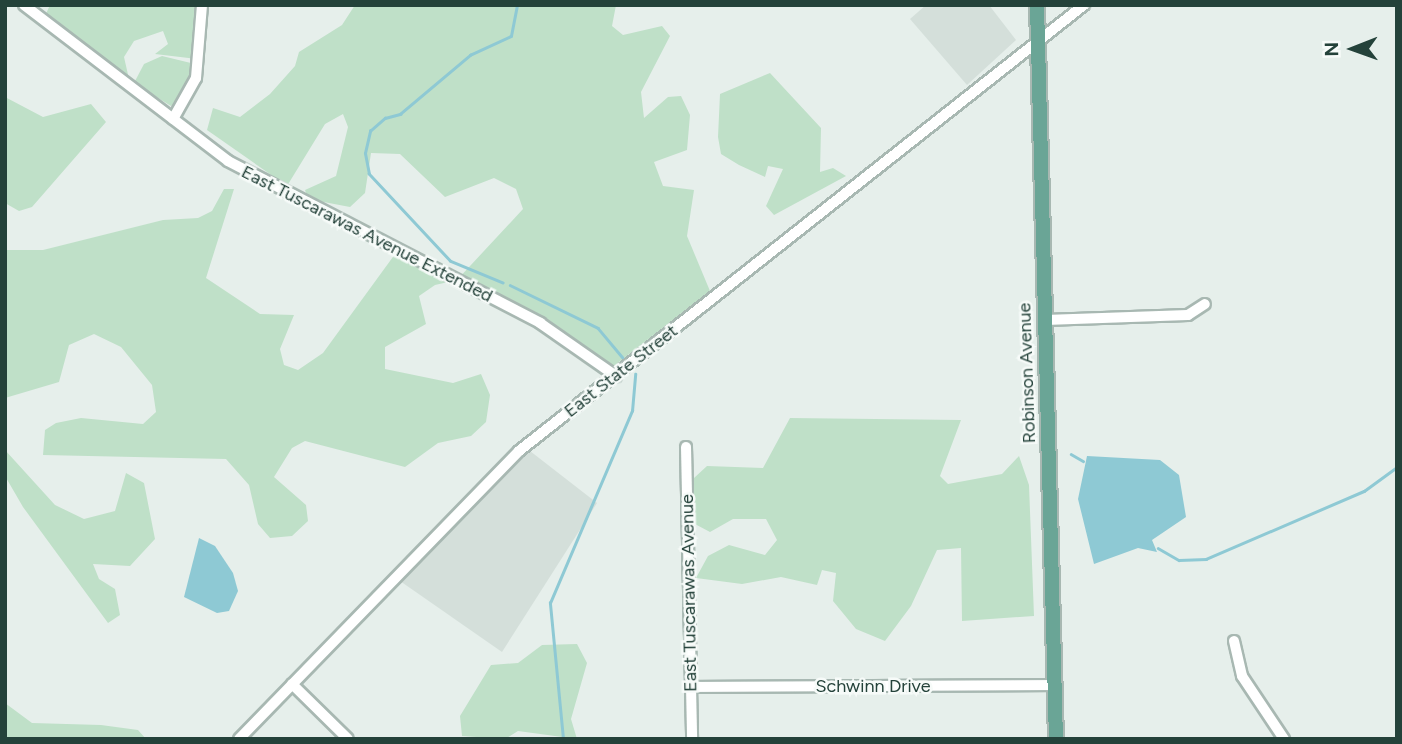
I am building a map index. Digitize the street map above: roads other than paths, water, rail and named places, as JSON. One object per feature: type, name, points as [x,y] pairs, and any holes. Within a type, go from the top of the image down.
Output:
[{"type":"main road","name":"Robinson Avenue","points":[[1037,5],[1056,739]]},
{"type":"street","name":"East Tuscarawas Avenue Extended","points":[[24,5],[173,119],[259,180],[540,323],[616,376]]},
{"type":"street","points":[[173,119],[196,78],[202,5]]},
{"type":"street","name":"East State Street","points":[[239,739],[519,451],[1084,5]]},
{"type":"street","points":[[1045,320],[1188,315],[1205,304]]},
{"type":"street","name":"East Tuscarawas Avenue","points":[[686,447],[692,739]]},
{"type":"street","points":[[1234,641],[1242,676],[1284,739]]},
{"type":"street","points":[[292,684],[348,739]]},
{"type":"street","name":"Schwinn Drive","points":[[691,687],[1055,685]]},
{"type":"water","points":[[1087,456],[1160,460],[1179,475],[1186,517],[1152,540],[1157,552],[1138,548],[1094,564],[1078,499]]},
{"type":"water","points":[[199,538],[215,546],[233,573],[238,591],[229,611],[217,613],[184,597]]},
{"type":"waterway","points":[[503,283],[450,261],[369,174],[365,153],[370,131],[385,118],[400,114],[470,55],[511,36],[517,5]]},
{"type":"waterway","points":[[510,285],[598,328],[623,358]]},
{"type":"waterway","points":[[563,739],[550,603],[632,411],[635,374]]},
{"type":"waterway","points":[[1071,454],[1083,461]]},
{"type":"waterway","points":[[1158,548],[1179,560],[1206,559],[1364,491],[1397,467]]}]
